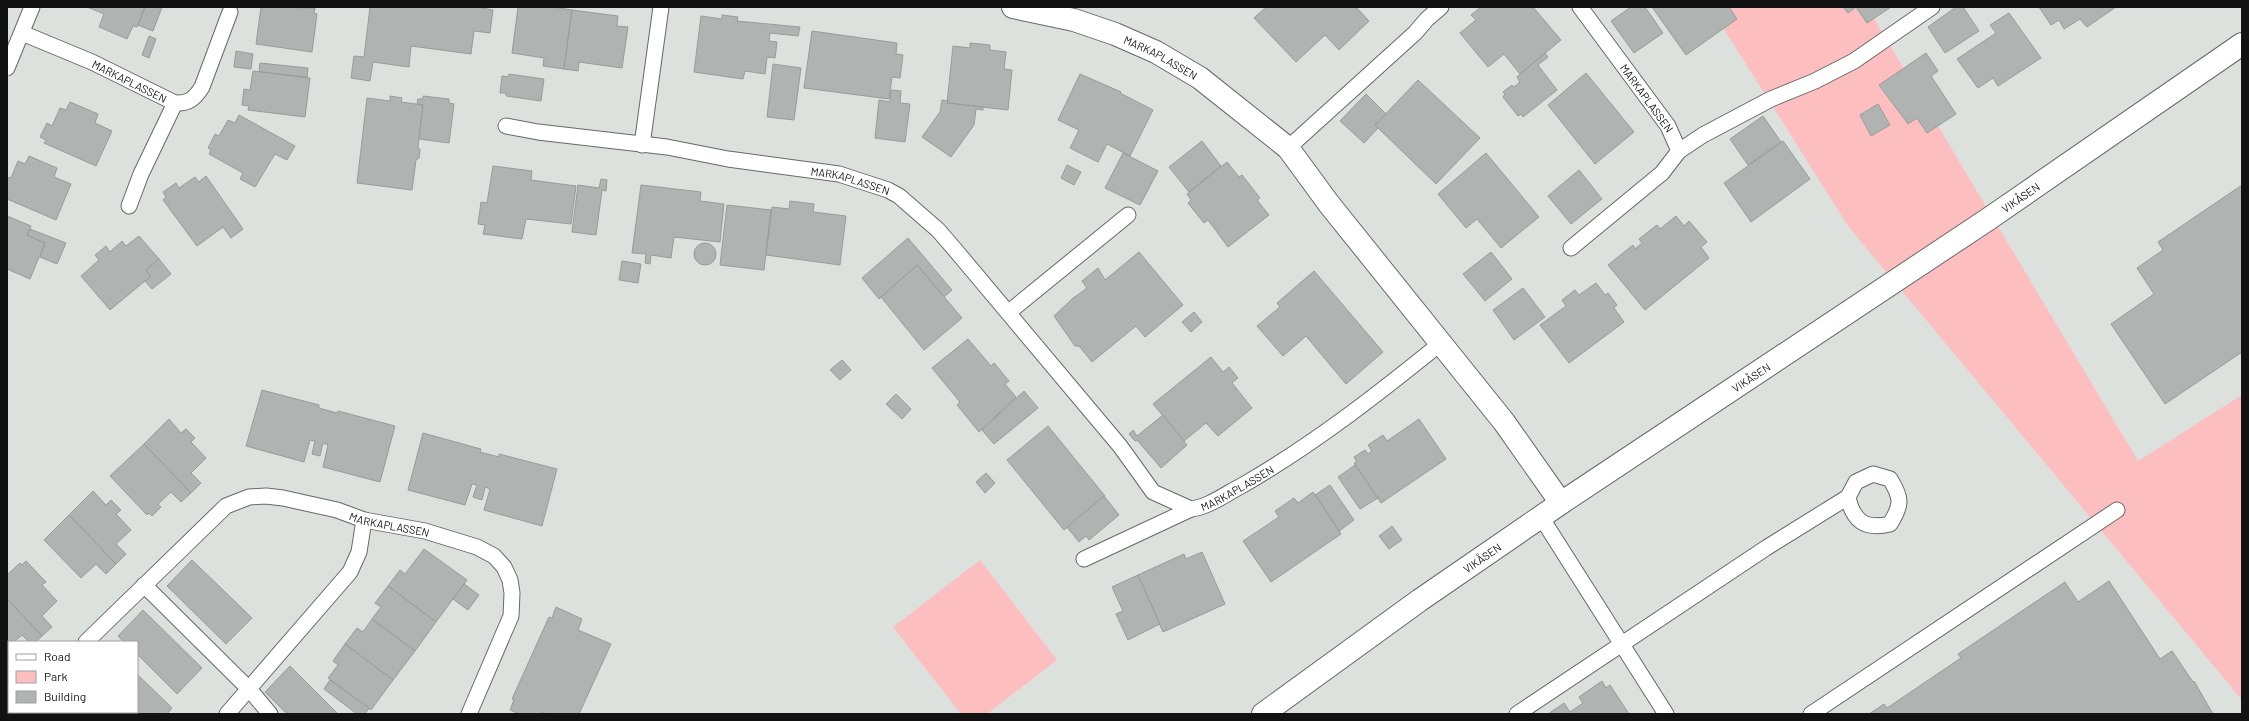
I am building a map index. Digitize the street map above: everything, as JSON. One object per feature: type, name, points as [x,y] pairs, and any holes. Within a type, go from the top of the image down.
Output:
[{"type":"street","name":"MARKAPLASSEN","points":[[1013,7],[1074,20],[1115,34],[1156,52],[1200,78],[1288,148],[1329,204],[1504,422],[1561,503]]},
{"type":"street","name":"VIKÅSEN","points":[[1263,714],[1420,600],[1561,503],[1958,240],[2242,44]]},
{"type":"lane","points":[[7,68],[32,7]]},
{"type":"lane","points":[[642,145],[661,7]]},
{"type":"lane","points":[[1288,148],[1415,33],[1427,19],[1441,7]]},
{"type":"lane","name":"MARKAPLASSEN","points":[[1580,7],[1668,126],[1679,151]]},
{"type":"lane","points":[[1571,248],[1662,172],[1679,151],[1703,135],[1771,99],[1815,81],[1854,61],[1932,7]]},
{"type":"lane","name":"MARKAPLASSEN","points":[[22,33],[92,62],[175,103],[190,102],[202,87],[230,12]]},
{"type":"lane","points":[[129,206],[141,174],[175,103]]},
{"type":"lane","name":"MARKAPLASSEN","points":[[506,126],[642,145],[667,147],[728,159],[839,174],[888,190],[899,196],[938,230],[1009,312],[1046,360],[1120,446],[1153,492],[1191,509],[1197,508],[1223,496],[1274,467],[1361,407],[1442,343]]},
{"type":"lane","points":[[1009,312],[1128,215]]},
{"type":"lane","name":"MARKAPLASSEN","points":[[87,641],[226,506],[239,500],[266,496],[283,498],[337,510],[364,520],[425,531],[477,548],[494,556],[504,567],[510,580],[512,593],[511,616],[468,714]]},
{"type":"lane","points":[[1517,714],[1766,548],[1848,496]]},
{"type":"lane","points":[[1084,558],[1191,509]]},
{"type":"lane","points":[[1812,714],[2117,510]]},
{"type":"lane","points":[[1541,517],[1666,714]]},
{"type":"lane","points":[[227,714],[250,690],[350,572],[359,552],[364,520]]},
{"type":"lane","points":[[144,585],[250,690],[270,714]]},
{"type":"green space","points":[[1710,7],[1867,7],[2138,461],[2242,395],[2242,700],[1848,226]]},
{"type":"green space","points":[[980,560],[1057,660],[987,714],[961,714],[893,627]]},
{"type":"building","points":[[87,7],[145,7],[137,27],[133,26],[127,39],[99,27],[104,14]]},
{"type":"building","points":[[145,7],[162,7],[153,31],[138,25]]},
{"type":"building","points":[[261,7],[315,8],[314,13],[317,14],[312,52],[256,44]]},
{"type":"building","points":[[370,7],[477,7],[493,10],[490,33],[474,31],[471,54],[411,46],[409,67],[373,62],[370,81],[351,78],[354,56],[364,57]]},
{"type":"building","points":[[518,7],[552,7],[572,10],[564,69],[543,66],[544,58],[512,53]]},
{"type":"building","points":[[1266,7],[1356,7],[1369,21],[1339,50],[1325,35],[1296,62],[1254,18]]},
{"type":"building","points":[[1481,7],[1533,7],[1561,40],[1520,74],[1504,54],[1488,67],[1460,33],[1476,20],[1471,15]]},
{"type":"building","points":[[1631,7],[1645,7],[1663,33],[1634,53],[1611,21]]},
{"type":"building","points":[[1652,7],[1729,7],[1737,19],[1686,55]]},
{"type":"building","points":[[1843,7],[1856,7],[1848,13]]},
{"type":"building","points":[[1856,7],[1891,7],[1867,23]]},
{"type":"building","points":[[1956,7],[1963,7],[1979,31],[1945,53],[1928,27]]},
{"type":"building","points":[[2039,7],[2116,7],[2087,27],[2080,19],[2064,29],[2059,20],[2051,25]]},
{"type":"building","points":[[572,10],[618,16],[617,26],[628,27],[622,68],[579,62],[578,71],[564,69]]},
{"type":"building","points":[[2009,13],[2041,58],[1998,86],[1993,78],[1978,88],[1957,59],[1996,33],[1990,25]]},
{"type":"building","points":[[722,15],[738,17],[737,21],[800,27],[798,36],[770,33],[769,41],[777,42],[775,58],[767,57],[765,74],[745,71],[743,79],[694,72],[701,16],[722,19]]},
{"type":"building","points":[[812,31],[897,43],[896,54],[903,55],[900,78],[892,77],[889,99],[804,88]]},
{"type":"building","points":[[149,36],[156,39],[149,58],[142,55]]},
{"type":"building","points":[[970,43],[990,45],[990,50],[1006,52],[1004,69],[1012,70],[1008,110],[947,103],[953,46],[970,48]]},
{"type":"building","points":[[236,51],[253,54],[251,69],[234,67]]},
{"type":"building","points":[[1545,53],[1548,57],[1538,65],[1557,90],[1523,117],[1521,114],[1518,116],[1503,97],[1505,94],[1503,92],[1512,85],[1514,87],[1520,82],[1517,77]]},
{"type":"building","points":[[1926,53],[1938,71],[1931,76],[1956,114],[1927,133],[1917,118],[1908,124],[1879,85]]},
{"type":"building","points":[[260,63],[308,68],[307,77],[259,72]]},
{"type":"building","points":[[773,64],[801,68],[794,120],[767,117]]},
{"type":"building","points":[[253,71],[310,78],[305,117],[248,110],[249,106],[242,105],[244,89],[250,90]]},
{"type":"building","points":[[1586,73],[1634,132],[1595,164],[1548,105]]},
{"type":"building","points":[[509,74],[544,79],[541,101],[506,96],[506,93],[500,93],[502,76],[508,77]]},
{"type":"building","points":[[1080,74],[1121,92],[1120,93],[1153,110],[1130,156],[1107,144],[1098,162],[1070,148],[1079,130],[1058,120]]},
{"type":"building","points":[[1418,80],[1480,138],[1436,184],[1375,125]]},
{"type":"building","points":[[891,90],[901,91],[900,103],[910,104],[905,142],[875,138],[879,100],[890,102]]},
{"type":"building","points":[[1366,94],[1386,114],[1375,125],[1378,128],[1364,143],[1340,121]]},
{"type":"building","points":[[390,96],[402,98],[401,102],[423,105],[418,147],[420,150],[419,158],[416,160],[412,190],[357,183],[367,98],[390,101]]},
{"type":"building","points":[[423,96],[449,99],[449,103],[454,104],[449,143],[419,139],[423,105],[417,104],[418,99],[423,99]]},
{"type":"building","points":[[942,100],[948,101],[947,103],[983,107],[983,110],[976,109],[974,125],[951,157],[922,137],[940,112]]},
{"type":"building","points":[[70,102],[98,114],[95,123],[112,131],[96,166],[44,143],[46,140],[40,137],[47,123],[52,126],[60,108],[66,110]]},
{"type":"building","points":[[1878,104],[1890,125],[1871,136],[1860,115]]},
{"type":"building","points":[[239,115],[295,146],[287,160],[275,154],[255,187],[240,179],[243,173],[209,154],[211,150],[208,148],[215,134],[219,136],[228,120],[235,123]]},
{"type":"building","points":[[1763,116],[1781,142],[1748,165],[1730,139]]},
{"type":"building","points":[[1202,141],[1221,166],[1189,192],[1169,167]]},
{"type":"building","points":[[1783,141],[1810,179],[1751,222],[1724,183]]},
{"type":"building","points":[[1123,153],[1158,171],[1140,205],[1105,188]]},
{"type":"building","points":[[1486,153],[1539,217],[1501,248],[1477,219],[1466,228],[1438,194]]},
{"type":"building","points":[[29,156],[57,168],[54,177],[71,184],[56,220],[7,199],[7,177],[11,178],[18,161],[25,164]]},
{"type":"building","points":[[1227,162],[1239,177],[1242,175],[1260,198],[1257,200],[1269,215],[1228,247],[1208,220],[1204,223],[1188,203],[1191,200],[1187,194]]},
{"type":"building","points":[[1067,165],[1081,172],[1074,185],[1061,178]]},
{"type":"building","points":[[493,166],[532,171],[531,180],[576,186],[571,224],[526,219],[522,239],[483,234],[485,225],[478,224],[481,202],[487,203]]},
{"type":"building","points":[[1579,170],[1602,199],[1571,224],[1548,196]]},
{"type":"building","points":[[206,176],[243,229],[231,238],[223,227],[197,246],[163,200],[166,197],[163,192],[176,183],[179,188],[195,177],[199,182]]},
{"type":"building","points":[[601,179],[607,180],[606,191],[602,190],[596,235],[572,232],[578,185],[599,188]]},
{"type":"building","points":[[641,185],[701,192],[700,201],[724,204],[720,242],[674,237],[671,258],[651,255],[650,264],[645,263],[646,254],[632,253]]},
{"type":"building","points":[[2242,185],[2242,352],[2165,404],[2111,324],[2154,294],[2137,268],[2163,250],[2158,242]]},
{"type":"building","points":[[790,201],[814,204],[813,212],[846,216],[840,265],[766,255],[772,207],[789,209]]},
{"type":"building","points":[[727,205],[771,210],[764,270],[720,265]]},
{"type":"building","points":[[7,216],[31,226],[27,235],[45,243],[30,279],[7,269]]},
{"type":"building","points":[[1676,216],[1684,226],[1689,221],[1707,242],[1701,247],[1709,258],[1645,310],[1608,265],[1633,245],[1635,249],[1642,243],[1639,239],[1657,225],[1660,229]]},
{"type":"building","points":[[30,229],[66,243],[57,264],[40,257],[45,243],[27,235]]},
{"type":"building","points":[[139,236],[159,259],[146,270],[151,276],[110,310],[81,276],[99,260],[95,255],[106,246],[110,252],[122,241],[126,246]]},
{"type":"building","points":[[908,238],[952,290],[944,297],[917,265],[879,299],[862,278]]},
{"type":"building","points":[[701,243],[709,243],[716,250],[716,258],[709,265],[701,265],[694,258],[694,250]]},
{"type":"building","points":[[1139,252],[1183,305],[1145,337],[1136,326],[1092,362],[1079,346],[1075,346],[1054,316],[1072,299],[1087,288],[1082,281],[1098,268],[1105,280]]},
{"type":"building","points":[[1491,252],[1512,279],[1485,301],[1463,274]]},
{"type":"building","points":[[159,259],[171,274],[152,289],[145,281],[151,276],[146,270]]},
{"type":"building","points":[[622,261],[641,264],[638,283],[619,280]]},
{"type":"building","points":[[917,265],[962,318],[924,350],[881,297]]},
{"type":"building","points":[[1314,271],[1383,352],[1346,384],[1306,336],[1283,356],[1257,326],[1280,307],[1277,303]]},
{"type":"building","points":[[1596,283],[1605,295],[1608,293],[1617,305],[1614,308],[1624,322],[1569,363],[1540,325],[1566,306],[1562,300],[1575,290],[1579,295]]},
{"type":"building","points":[[1523,288],[1545,317],[1514,340],[1493,310]]},
{"type":"building","points":[[1194,312],[1202,322],[1191,332],[1182,322]]},
{"type":"building","points":[[968,339],[991,366],[994,363],[1009,381],[1005,384],[1016,397],[979,432],[957,405],[960,402],[932,368]]},
{"type":"building","points":[[1211,357],[1223,372],[1229,367],[1238,378],[1232,383],[1252,408],[1218,436],[1206,423],[1184,441],[1153,404]]},
{"type":"building","points":[[842,360],[851,370],[840,380],[830,370]]},
{"type":"building","points":[[262,390],[319,405],[319,408],[337,413],[338,411],[395,426],[380,482],[323,467],[328,445],[323,443],[320,456],[312,454],[315,441],[310,440],[304,462],[246,446]]},
{"type":"building","points":[[1024,391],[1038,408],[994,444],[982,430]]},
{"type":"building","points":[[896,394],[911,409],[902,419],[886,404]]},
{"type":"building","points":[[1163,415],[1187,445],[1161,468],[1137,440],[1135,441],[1129,434],[1133,430],[1137,436]]},
{"type":"building","points":[[169,419],[181,433],[186,429],[195,438],[191,442],[206,458],[191,473],[201,483],[191,493],[144,444]]},
{"type":"building","points":[[1419,419],[1446,459],[1381,503],[1354,463],[1357,462],[1354,457],[1365,450],[1368,454],[1372,451],[1368,445],[1383,435],[1387,441]]},
{"type":"building","points":[[1048,426],[1105,496],[1064,530],[1007,460]]},
{"type":"building","points":[[423,433],[481,449],[480,452],[499,457],[499,454],[557,469],[542,526],[484,510],[490,489],[485,487],[482,500],[473,497],[477,485],[472,484],[465,505],[408,490]]},
{"type":"building","points":[[144,444],[191,493],[181,502],[171,492],[158,504],[161,507],[152,516],[149,513],[147,515],[110,476]]},
{"type":"building","points":[[1355,465],[1378,498],[1360,509],[1338,477]]},
{"type":"building","points":[[986,473],[995,483],[985,493],[976,482]]},
{"type":"building","points":[[1330,485],[1354,520],[1339,531],[1315,495]]},
{"type":"building","points":[[93,491],[106,505],[111,500],[121,510],[116,514],[131,530],[116,544],[126,554],[116,564],[69,515]]},
{"type":"building","points":[[1313,492],[1341,534],[1271,582],[1243,541],[1279,517],[1275,511],[1294,498],[1298,503]]},
{"type":"building","points":[[1104,496],[1119,515],[1089,540],[1086,536],[1079,542],[1067,527]]},
{"type":"building","points":[[69,515],[116,564],[106,574],[96,564],[81,578],[44,540]]},
{"type":"building","points":[[1392,526],[1402,540],[1389,549],[1379,536]]},
{"type":"building","points":[[424,549],[467,580],[436,622],[388,586],[400,570],[405,574]]},
{"type":"building","points":[[1202,552],[1225,604],[1163,632],[1138,575],[1184,554],[1186,559]]},
{"type":"building","points":[[192,560],[252,618],[226,644],[167,586]]},
{"type":"building","points":[[26,561],[46,582],[42,585],[57,601],[42,616],[52,627],[42,636],[7,599],[7,575],[20,563],[22,565]]},
{"type":"building","points":[[1138,575],[1160,624],[1128,640],[1116,614],[1123,611],[1112,587]]},
{"type":"building","points":[[2109,581],[2160,659],[2172,651],[2193,682],[2194,681],[2213,714],[1869,714],[1884,704],[1887,708],[1961,658],[1958,654],[2065,582],[2078,602]]},
{"type":"building","points":[[464,584],[479,595],[468,610],[453,599]]},
{"type":"building","points":[[388,586],[436,622],[415,651],[372,619],[381,607],[375,603]]},
{"type":"building","points":[[7,599],[42,636],[37,641],[28,641],[22,635],[15,641],[8,641],[7,649]]},
{"type":"building","points":[[556,607],[582,619],[578,630],[611,644],[579,714],[546,714],[541,712],[540,714],[519,714],[510,710],[514,700],[512,699],[549,617],[552,618]]},
{"type":"building","points":[[143,610],[202,668],[177,694],[138,655],[138,641],[123,641],[118,636]]},
{"type":"building","points":[[372,619],[415,651],[393,680],[345,644],[357,628],[363,632]]},
{"type":"building","points":[[345,644],[393,680],[371,710],[328,678],[338,665],[333,661]]},
{"type":"building","points":[[290,666],[338,714],[287,714],[265,692]]},
{"type":"building","points":[[138,675],[172,708],[167,714],[124,713],[138,713]]},
{"type":"building","points":[[330,680],[369,708],[365,714],[357,714],[324,689]]},
{"type":"building","points":[[1602,681],[1606,688],[1610,685],[1629,714],[1548,714],[1564,703],[1570,712],[1583,703],[1579,697]]},
{"type":"building","points":[[124,713],[125,714],[81,714]]}]
